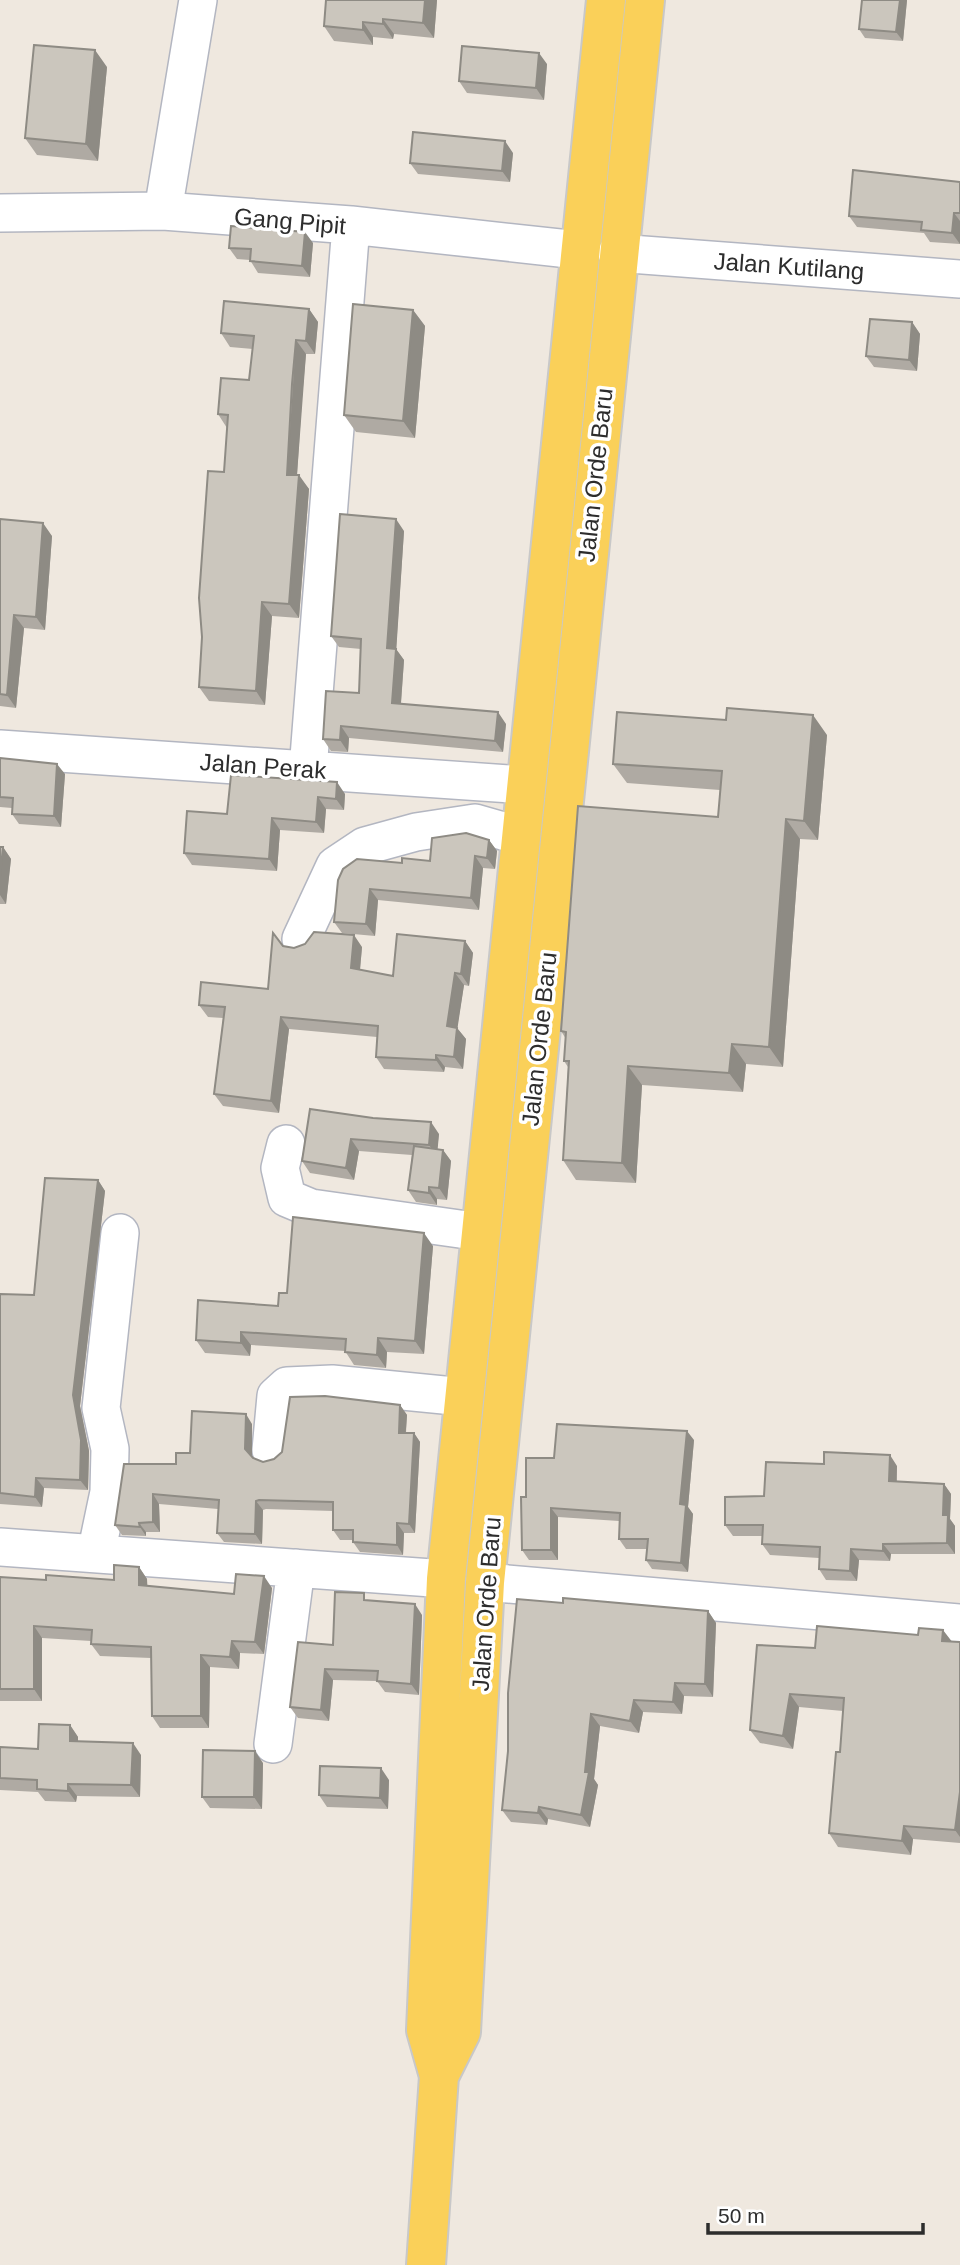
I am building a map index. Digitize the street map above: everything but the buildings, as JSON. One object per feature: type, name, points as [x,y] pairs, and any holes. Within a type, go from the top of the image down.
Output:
[{"type":"main road","name":"Jalan Orde Baru","points":[[426,2265],[439,2076],[426,2030],[446,1579],[578,250],[606,0]]},
{"type":"main road","name":"Jalan Orde Baru","points":[[439,2076],[461,2032],[485,1582],[617,253],[645,0]]},
{"type":"main road","points":[[489,1146],[528,1150]]},
{"type":"street","points":[[163,211],[198,0]]},
{"type":"street","name":"Gang Pipit","points":[[0,213],[163,211],[351,225],[578,250]]},
{"type":"street","points":[[308,770],[351,225]]},
{"type":"street","name":"Jalan Kutilang","points":[[617,253],[960,279]]},
{"type":"street","name":"Jalan Perak","points":[[0,749],[525,785]]},
{"type":"street","points":[[301,939],[335,866],[365,846],[416,832],[475,823],[520,836]]},
{"type":"street","points":[[286,1144],[280,1168],[287,1198],[311,1208],[481,1232]]},
{"type":"street","points":[[96,1554],[109,1492],[110,1449],[101,1408],[120,1233]]},
{"type":"street","points":[[271,1450],[276,1396],[287,1386],[331,1384],[464,1397]]},
{"type":"street","points":[[0,1548],[446,1579]]},
{"type":"street","points":[[273,1744],[296,1568]]},
{"type":"street","points":[[485,1582],[960,1623]]}]
